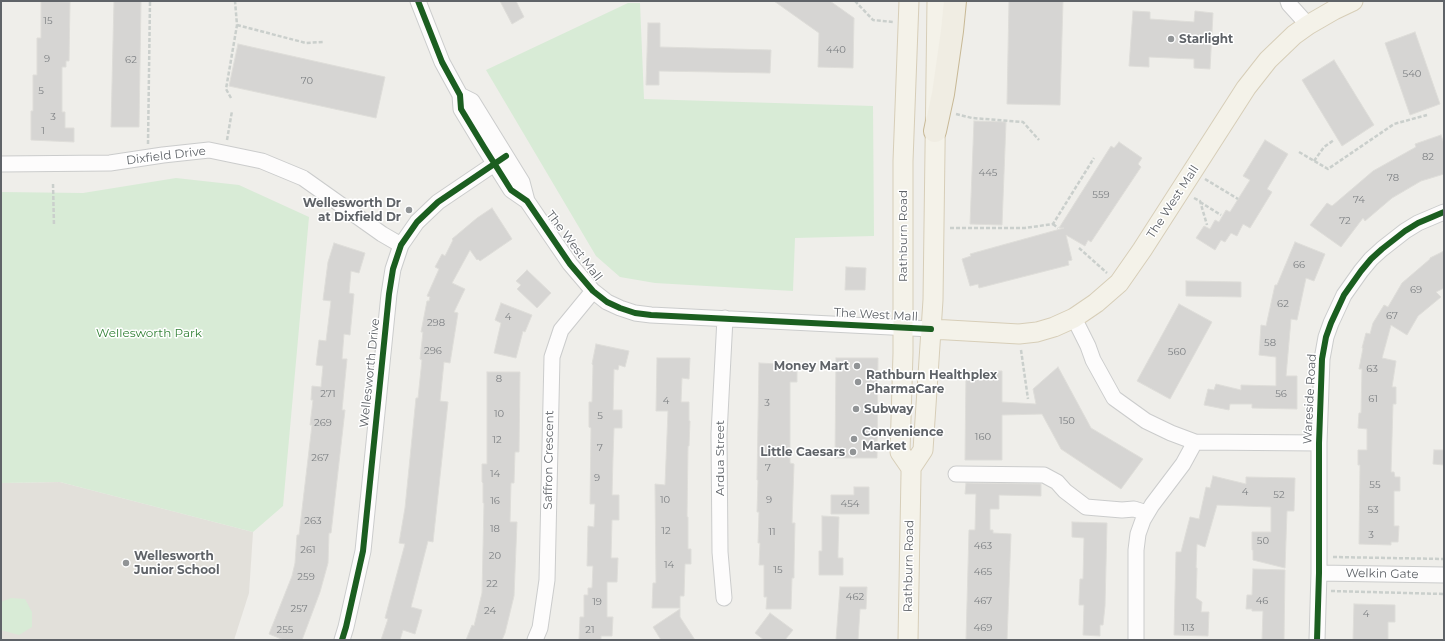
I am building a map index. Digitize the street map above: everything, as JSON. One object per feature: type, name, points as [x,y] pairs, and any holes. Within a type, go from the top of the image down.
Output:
[{"type":"highway","points":[[935,131],[943,94],[955,1]]},
{"type":"main road","name":"Rathburn Road","points":[[908,640],[911,468],[900,452],[903,328],[903,161],[909,1]]},
{"type":"main road","points":[[911,468],[923,450],[932,329],[936,1]]},
{"type":"main road","name":"The West Mall","points":[[932,329],[1018,334],[1037,332],[1054,327],[1074,318],[1096,303],[1119,283],[1181,191],[1256,73],[1280,47],[1308,25],[1353,1]]},
{"type":"street","name":"The West Mall","points":[[418,1],[442,62],[460,95],[472,101],[500,160],[522,182],[527,201],[570,264],[593,291],[607,302],[635,313],[650,315],[932,329]]},
{"type":"street","points":[[1288,1],[1308,25]]},
{"type":"street","name":"Dixfield Drive","points":[[1,164],[110,163],[209,150],[240,156],[262,161],[303,178],[382,234],[401,245]]},
{"type":"street","name":"Wellesworth Drive","points":[[342,640],[363,551],[389,294],[393,269],[401,245],[417,222],[438,202],[500,160]]},
{"type":"street","name":"Wareside Road","points":[[1317,640],[1319,591],[1319,443],[1322,359],[1328,330],[1344,295],[1361,271],[1382,249],[1418,223],[1444,212]]},
{"type":"street","name":"Saffron Crescent","points":[[535,640],[540,628],[547,580],[552,357],[561,330],[593,291]]},
{"type":"street","name":"Ardua Street","points":[[724,598],[720,552],[719,434],[725,318]]},
{"type":"street","points":[[1074,318],[1088,346],[1093,360],[1114,398],[1146,420],[1171,433],[1195,442],[1319,443]]},
{"type":"street","points":[[1136,640],[1136,550],[1138,534],[1147,513],[1183,464],[1195,442]]},
{"type":"street","points":[[956,474],[1044,474],[1057,482],[1065,491],[1086,507],[1122,510],[1134,509],[1147,513]]},
{"type":"street","name":"Welkin Gate","points":[[1319,573],[1444,575]]},
{"type":"path","points":[[148,144],[150,1]]},
{"type":"path","points":[[231,98],[226,89],[237,25],[235,1]]},
{"type":"path","points":[[855,1],[873,20],[893,22]]},
{"type":"path","points":[[237,25],[306,43],[323,42]]},
{"type":"path","points":[[227,140],[232,111]]},
{"type":"path","points":[[955,114],[972,118],[1023,122],[1039,140]]},
{"type":"path","points":[[1299,152],[1328,169],[1394,124],[1427,115]]},
{"type":"path","points":[[1314,161],[1324,147],[1334,140]]},
{"type":"path","points":[[1053,224],[1094,158]]},
{"type":"path","points":[[1193,171],[1238,200]]},
{"type":"path","points":[[53,184],[54,226]]},
{"type":"path","points":[[1181,191],[1200,201],[1221,215]]},
{"type":"path","points":[[1200,201],[1207,225]]},
{"type":"path","points":[[950,228],[1025,228],[1053,224],[1058,228]]},
{"type":"path","points":[[1079,248],[1119,283]]},
{"type":"path","points":[[1018,334],[1028,399]]},
{"type":"path","points":[[1319,557],[1444,559]]},
{"type":"path","points":[[1319,591],[1444,594]]},
{"type":"shaded area","name":"Wellesworth Junior School","points":[[60,482],[253,532],[249,593],[234,640],[1,640],[1,483]]},
{"type":"green space","points":[[628,3],[640,3],[644,99],[873,106],[874,236],[795,238],[793,291],[655,283],[620,277],[596,256],[486,70]]},
{"type":"green space","name":"Wellesworth Park","points":[[176,178],[239,185],[309,217],[283,506],[253,532],[60,482],[1,483],[1,192],[83,193]]},
{"type":"green space","points":[[11,598],[25,599],[32,612],[32,627],[19,635],[1,630],[1,602]]},
{"type":"building","points":[[41,1],[70,2],[69,61],[66,61],[66,67],[62,67],[62,112],[65,112],[65,128],[74,128],[74,142],[31,140],[33,75],[37,75],[37,38],[41,38]]},
{"type":"building","points":[[114,1],[141,1],[139,127],[111,127]]},
{"type":"building","points":[[500,1],[516,1],[524,17],[512,24]]},
{"type":"building","points":[[774,1],[830,1],[854,18],[853,68],[818,67],[819,33]]},
{"type":"building","points":[[1009,1],[1063,1],[1060,105],[1007,104]]},
{"type":"building","name":"Starlight","points":[[1133,11],[1150,12],[1150,19],[1194,22],[1195,11],[1213,13],[1210,69],[1194,68],[1194,59],[1149,57],[1149,67],[1129,66]]},
{"type":"building","points":[[648,23],[660,23],[660,47],[771,50],[770,73],[659,71],[659,85],[646,85]]},
{"type":"building","points":[[1415,32],[1440,104],[1410,115],[1385,43]]},
{"type":"building","points":[[238,44],[385,77],[376,118],[229,86]]},
{"type":"building","points":[[1334,60],[1374,125],[1342,146],[1302,80]]},
{"type":"building","points":[[974,121],[1006,122],[1002,225],[970,224]]},
{"type":"building","points":[[1441,135],[1444,144],[1444,174],[1421,181],[1392,198],[1365,221],[1363,218],[1341,247],[1310,225],[1327,203],[1332,206],[1373,171],[1416,147],[1415,144]]},
{"type":"building","points":[[1265,140],[1288,154],[1267,189],[1272,192],[1250,228],[1243,224],[1237,236],[1231,233],[1225,242],[1221,240],[1215,250],[1196,238],[1204,226],[1210,229],[1215,220],[1219,222],[1226,210],[1230,212],[1250,180],[1243,176]]},
{"type":"building","points":[[1119,142],[1142,158],[1138,164],[1141,167],[1091,242],[1088,240],[1085,246],[1066,235],[1072,260],[1068,261],[1069,265],[979,288],[978,284],[970,286],[962,259],[971,256],[970,254],[1064,228],[1059,228],[1111,146],[1114,148]]},
{"type":"building","points":[[492,208],[512,239],[480,261],[478,259],[477,260],[470,250],[452,283],[465,289],[454,312],[458,313],[450,363],[444,362],[440,401],[448,402],[433,542],[428,541],[411,607],[422,610],[415,634],[403,630],[400,640],[381,640],[388,619],[385,618],[405,544],[399,543],[405,508],[416,398],[418,398],[422,360],[420,359],[423,332],[421,332],[427,301],[429,301],[430,297],[427,296],[439,269],[435,267],[442,254],[445,256],[453,240],[452,239],[477,218]]},
{"type":"building","points":[[1295,242],[1325,254],[1314,281],[1306,278],[1297,320],[1291,319],[1286,376],[1297,376],[1297,409],[1252,408],[1252,404],[1230,404],[1229,410],[1204,405],[1208,389],[1214,390],[1216,384],[1241,390],[1241,385],[1276,386],[1276,357],[1259,355],[1261,325],[1266,326],[1275,285],[1277,285]]},
{"type":"building","points":[[334,243],[365,253],[359,273],[351,271],[349,293],[354,294],[350,335],[344,334],[342,359],[347,359],[342,410],[345,410],[331,533],[329,533],[328,563],[320,592],[302,640],[284,640],[269,634],[292,576],[295,563],[297,535],[299,535],[312,425],[310,425],[313,400],[311,400],[312,386],[321,387],[323,366],[316,365],[319,340],[326,341],[331,301],[323,300],[328,262]]},
{"type":"building","points":[[1444,251],[1444,288],[1436,292],[1441,297],[1418,316],[1407,335],[1391,325],[1382,358],[1396,361],[1392,387],[1396,387],[1396,404],[1393,404],[1391,472],[1394,472],[1395,477],[1400,477],[1400,491],[1394,491],[1394,526],[1399,526],[1398,542],[1391,542],[1391,545],[1359,544],[1360,465],[1358,465],[1358,450],[1367,450],[1367,429],[1358,428],[1359,413],[1361,413],[1362,369],[1359,369],[1366,333],[1370,334],[1373,323],[1384,305],[1388,307],[1402,283],[1430,258]]},
{"type":"building","points":[[846,267],[866,268],[865,290],[845,290]]},
{"type":"building","points":[[527,270],[551,293],[537,308],[517,289],[521,285],[516,281]]},
{"type":"building","points":[[1186,281],[1241,282],[1241,297],[1186,296]]},
{"type":"building","points":[[501,303],[532,315],[525,332],[523,331],[516,358],[494,353],[501,323],[495,320]]},
{"type":"building","points":[[1179,304],[1212,322],[1170,399],[1137,381]]},
{"type":"building","points":[[596,344],[629,351],[625,367],[619,365],[618,370],[614,369],[613,410],[622,410],[622,428],[614,428],[613,457],[612,495],[619,495],[619,520],[612,520],[611,558],[618,558],[617,582],[607,582],[607,617],[613,617],[612,636],[601,636],[601,640],[579,640],[580,617],[584,617],[584,595],[588,595],[588,588],[592,588],[593,566],[587,566],[588,526],[594,527],[595,504],[590,504],[591,428],[589,427],[589,402],[592,402],[592,364]]},
{"type":"building","points":[[657,358],[690,358],[689,379],[682,378],[681,402],[689,402],[690,421],[688,446],[687,517],[688,549],[691,549],[691,564],[685,564],[684,596],[680,596],[680,608],[652,608],[653,583],[656,583],[655,484],[665,485],[668,411],[656,411]]},
{"type":"building","points":[[836,358],[878,358],[877,458],[835,458]]},
{"type":"building","points":[[759,363],[797,365],[797,382],[790,382],[790,463],[794,464],[792,523],[795,523],[794,578],[792,578],[791,609],[766,609],[767,597],[764,597],[764,565],[759,565],[760,543],[758,543],[759,512],[757,512],[757,480]]},
{"type":"building","points":[[1058,367],[1091,428],[1143,459],[1121,489],[1061,449],[1042,414],[1002,415],[1002,460],[965,460],[966,371],[1002,371],[1002,402],[1036,404],[1033,389]]},
{"type":"building","points":[[487,372],[520,372],[519,452],[515,452],[514,483],[511,483],[510,522],[517,522],[514,596],[502,640],[466,640],[472,625],[474,626],[482,593],[484,503],[482,464],[487,464]]},
{"type":"building","points":[[1434,450],[1444,450],[1444,465],[1433,464]]},
{"type":"building","points":[[1213,476],[1246,484],[1246,477],[1295,478],[1294,511],[1287,511],[1285,568],[1253,560],[1252,532],[1271,532],[1271,507],[1217,505],[1205,547],[1197,544],[1196,598],[1202,602],[1201,612],[1209,612],[1208,636],[1174,635],[1176,552],[1181,552],[1190,517],[1199,519],[1206,487],[1210,488]]},
{"type":"building","points":[[966,483],[1041,484],[1041,496],[999,495],[999,509],[990,509],[990,530],[993,530],[993,533],[1011,534],[1007,640],[966,640],[969,530],[975,530],[976,494],[965,494]]},
{"type":"building","points":[[854,487],[869,487],[869,514],[831,514],[831,495],[854,495]]},
{"type":"building","points":[[822,516],[839,517],[838,558],[843,558],[843,575],[819,575],[819,551],[822,551]]},
{"type":"building","points":[[1072,522],[1107,523],[1105,606],[1103,625],[1100,625],[1100,636],[1083,635],[1084,605],[1079,605],[1079,600],[1080,579],[1083,579],[1084,538],[1072,537]]},
{"type":"building","points":[[1253,569],[1285,570],[1284,640],[1262,640],[1263,611],[1252,611],[1252,609],[1246,609],[1247,595],[1252,595]]},
{"type":"building","points":[[840,587],[867,587],[866,609],[860,609],[858,640],[836,640]]},
{"type":"building","points":[[1354,604],[1395,605],[1395,622],[1388,622],[1388,640],[1353,640]]},
{"type":"building","points":[[680,609],[680,617],[695,640],[661,640],[653,627]]},
{"type":"building","points":[[770,613],[793,630],[785,640],[764,640],[755,633]]},
{"type":"cycle path","points":[[418,1],[442,62],[460,95],[461,109],[484,147],[511,190],[527,201],[570,264],[593,291],[607,302],[635,313],[651,315],[931,329]]},
{"type":"cycle path","points":[[342,640],[363,551],[389,294],[393,269],[401,245],[417,222],[438,202],[506,156]]},
{"type":"cycle path","points":[[1317,640],[1319,573],[1319,443],[1322,359],[1326,337],[1344,295],[1371,259],[1405,231],[1418,223],[1444,212]]},
{"type":"place","name":"Starlight","points":[[1171,39]]},
{"type":"place","name":"Wellesworth Dr at Dixfield Dr","points":[[409,210]]},
{"type":"place","name":"Money Mart","points":[[857,366]]},
{"type":"place","name":"Rathburn Healthplex PharmaCare","points":[[858,382]]},
{"type":"place","name":"Subway","points":[[856,409]]},
{"type":"place","name":"Convenience Market","points":[[854,439]]},
{"type":"place","name":"Little Caesars","points":[[853,452]]},
{"type":"place","name":"Wellesworth Junior School","points":[[126,563]]}]
